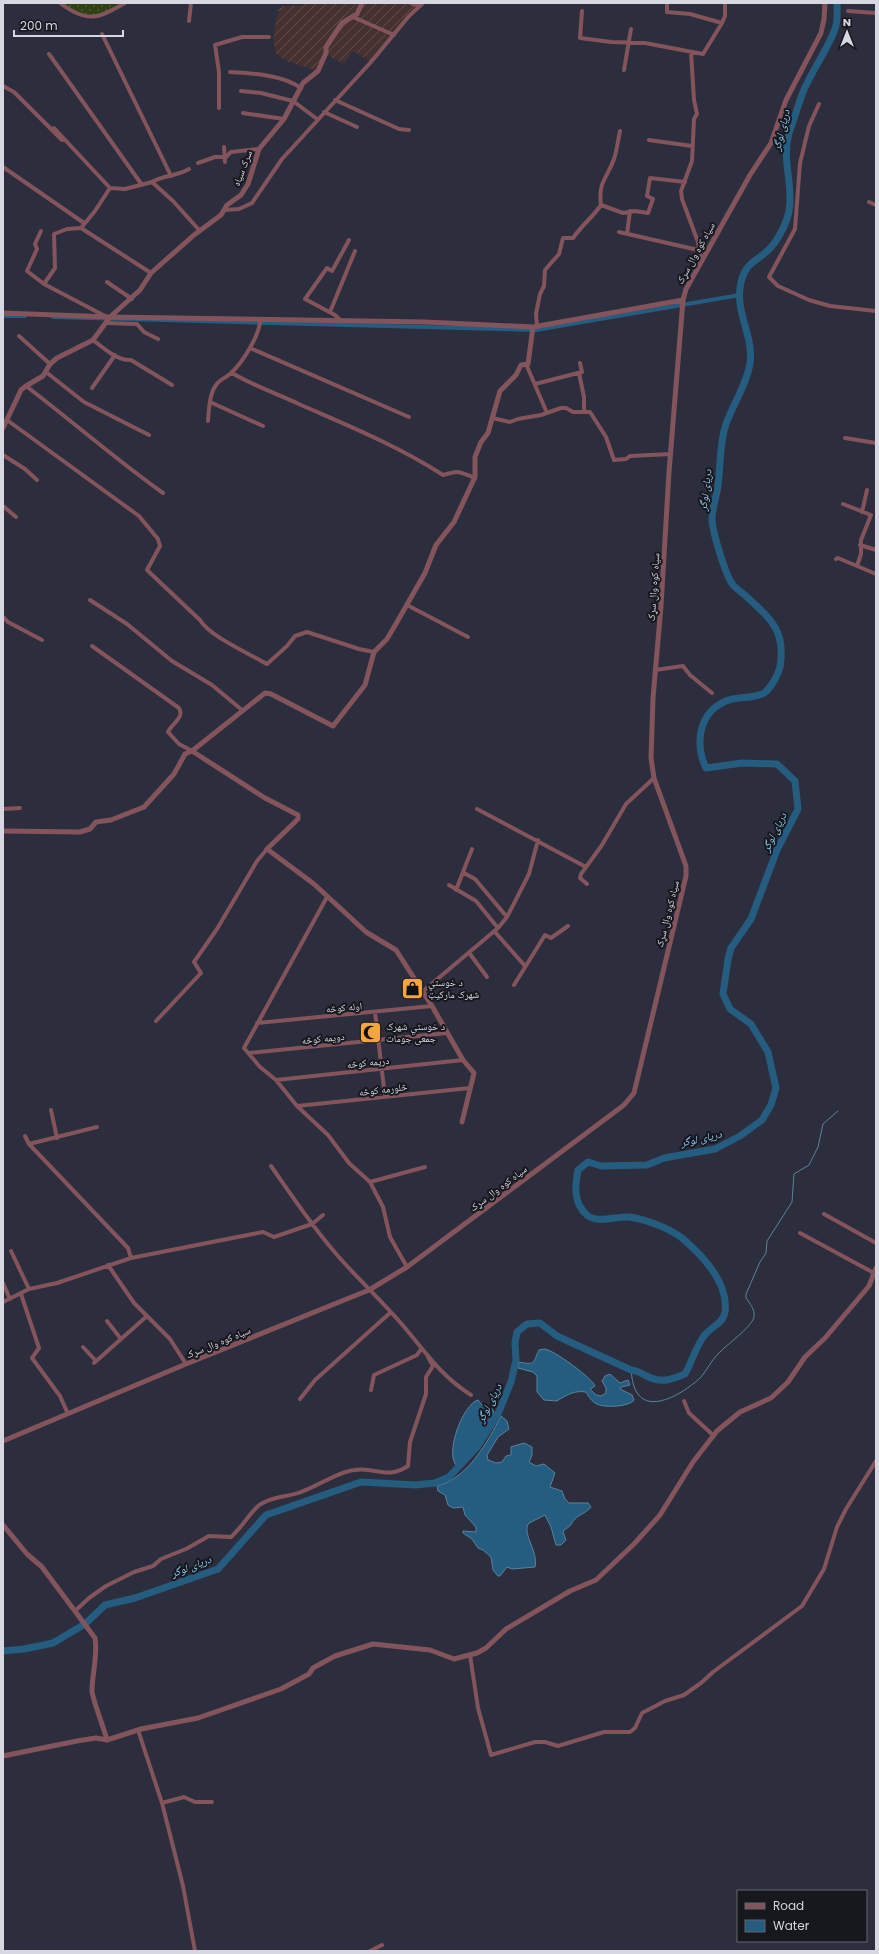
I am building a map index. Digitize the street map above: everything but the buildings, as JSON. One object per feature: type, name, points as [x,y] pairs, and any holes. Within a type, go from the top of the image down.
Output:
[{"type":"street","points":[[60,3],[78,15],[87,17],[99,16],[125,3]]},
{"type":"street","points":[[189,21],[191,3]]},
{"type":"street","name":"سرک سیاه","points":[[93,340],[108,319],[132,299],[151,273],[225,210],[227,205],[241,195],[248,184],[259,149],[284,119],[300,88],[318,71],[326,53],[326,47],[342,23],[357,14],[362,3]]},
{"type":"street","points":[[411,3],[422,5]]},
{"type":"street","points":[[667,3],[667,12],[690,14],[722,23]]},
{"type":"street","points":[[582,11],[580,38],[629,44],[645,43],[703,54],[725,16],[724,3]]},
{"type":"street","name":"سیاه کوه وال سړک","points":[[3,1441],[186,1364],[369,1290],[407,1267],[624,1105],[634,1093],[686,876],[686,866],[654,778],[651,758],[655,670],[679,329],[683,303],[686,289],[750,175],[771,143],[786,100],[821,33],[825,3]]},
{"type":"street","points":[[225,210],[239,209],[252,204],[282,159],[317,119],[356,80],[409,16],[422,5]]},
{"type":"street","points":[[848,11],[876,13]]},
{"type":"street","points":[[353,17],[394,35]]},
{"type":"street","points":[[624,70],[631,29]]},
{"type":"street","points":[[102,34],[171,176]]},
{"type":"street","points":[[219,108],[219,72],[215,45],[242,37],[269,37]]},
{"type":"street","points":[[691,52],[696,114],[694,119],[692,160],[681,191],[682,199],[695,234],[701,262]]},
{"type":"street","points":[[50,54],[142,185]]},
{"type":"street","points":[[230,72],[255,73],[271,77],[300,88]]},
{"type":"street","points":[[3,86],[14,92],[62,140]]},
{"type":"street","points":[[241,91],[261,92],[293,101],[317,119]]},
{"type":"street","points":[[335,100],[399,129],[409,130]]},
{"type":"street","points":[[819,104],[809,126],[800,163],[795,229],[769,277],[778,286],[809,300],[830,306],[876,311]]},
{"type":"street","points":[[324,112],[357,127]]},
{"type":"street","points":[[243,113],[284,119]]},
{"type":"street","points":[[54,128],[110,188],[125,189],[142,185],[182,174],[189,168]]},
{"type":"street","points":[[3,831],[80,832],[90,829],[96,822],[111,820],[144,807],[174,774],[185,754],[192,751],[264,693],[271,694],[333,726],[365,685],[374,652],[387,639],[425,574],[436,545],[454,522],[475,478],[475,458],[481,442],[488,433],[500,391],[516,375],[521,365],[528,364],[536,314],[544,286],[545,270],[560,254],[563,238],[573,238],[582,224],[590,220],[600,205],[599,192],[616,155],[620,131]]},
{"type":"street","points":[[649,140],[692,146]]},
{"type":"street","points":[[224,147],[225,160]]},
{"type":"street","points":[[225,160],[231,152],[259,149]]},
{"type":"street","points":[[198,164],[215,157],[225,160]]},
{"type":"street","points":[[3,167],[84,222]]},
{"type":"street","points":[[600,205],[623,213],[630,211],[648,213],[653,199],[647,196],[650,178],[685,182]]},
{"type":"street","points":[[152,182],[174,201],[200,231]]},
{"type":"street","points":[[80,228],[96,211],[110,188]]},
{"type":"street","points":[[869,202],[876,205]]},
{"type":"street","points":[[627,234],[630,211]]},
{"type":"street","points":[[44,284],[55,268],[54,234],[67,228],[80,228],[151,273]]},
{"type":"street","points":[[41,230],[35,244],[37,248],[27,271],[44,284],[108,319],[137,324],[144,332],[158,339]]},
{"type":"street","points":[[619,232],[698,250]]},
{"type":"street","points":[[340,320],[330,312],[304,299],[327,268],[332,271],[349,240]]},
{"type":"street","points":[[330,312],[355,251]]},
{"type":"street","points":[[107,282],[132,299]]},
{"type":"street","points":[[3,313],[108,319],[260,321],[340,320],[534,328],[683,303]]},
{"type":"street","points":[[208,421],[210,402],[216,385],[232,372],[250,348],[260,321]]},
{"type":"street","points":[[19,336],[50,364]]},
{"type":"street","points":[[3,428],[22,390],[26,386],[38,380],[46,372],[50,364],[63,354],[93,340],[115,355],[124,360],[131,360],[172,385]]},
{"type":"street","points":[[250,348],[409,417]]},
{"type":"street","points":[[92,388],[115,355]]},
{"type":"street","points":[[535,384],[582,372],[580,363]]},
{"type":"street","points":[[526,364],[547,413]]},
{"type":"street","points":[[46,372],[84,402],[149,435]]},
{"type":"street","points":[[232,372],[310,410],[358,430],[428,465],[442,475],[451,471],[457,471],[475,478]]},
{"type":"street","points":[[579,373],[584,397],[584,412]]},
{"type":"street","points":[[26,386],[82,429],[122,464],[163,493]]},
{"type":"street","points":[[210,402],[263,426]]},
{"type":"street","points":[[492,418],[510,422],[561,408],[566,408],[573,412],[590,412],[601,426],[614,460],[626,459],[630,456],[671,454]]},
{"type":"street","points":[[7,420],[139,516],[158,539],[160,546],[147,570],[200,620],[204,626],[225,641],[267,664],[287,646],[295,636],[307,632],[359,649],[374,652]]},
{"type":"street","points":[[845,438],[876,443]]},
{"type":"street","points":[[3,455],[25,469],[36,480]]},
{"type":"street","points":[[862,512],[867,490]]},
{"type":"street","points":[[843,504],[872,515],[860,545],[861,554],[857,566]]},
{"type":"street","points":[[3,506],[16,517]]},
{"type":"street","points":[[860,545],[876,550]]},
{"type":"street","points":[[836,559],[876,574]]},
{"type":"street","points":[[90,600],[127,624],[172,661],[212,685],[242,710]]},
{"type":"street","points":[[407,605],[468,637]]},
{"type":"street","points":[[3,617],[8,622],[42,640]]},
{"type":"street","points":[[92,646],[179,708],[181,711],[180,717],[168,732],[179,744],[265,798],[298,815],[298,819],[267,849],[257,861],[217,929],[194,962],[201,973],[156,1021]]},
{"type":"street","points":[[655,670],[683,666],[690,676],[712,693]]},
{"type":"street","points":[[587,884],[580,878],[586,867],[602,846],[626,804],[654,778]]},
{"type":"street","points":[[3,809],[20,808]]},
{"type":"street","points":[[477,809],[538,840],[586,867]]},
{"type":"street","points":[[422,992],[470,954],[497,930],[507,917],[529,874],[538,840]]},
{"type":"street","points":[[267,849],[314,884],[366,932],[396,950],[432,1006],[463,1060],[474,1073],[462,1122]]},
{"type":"street","points":[[456,890],[464,873],[472,849]]},
{"type":"street","points":[[464,873],[475,879],[507,917]]},
{"type":"street","points":[[449,885],[476,901],[524,966]]},
{"type":"street","points":[[327,897],[244,1046],[276,1080],[297,1106],[328,1135],[349,1163],[370,1182],[383,1207],[390,1237],[407,1267]]},
{"type":"street","points":[[514,985],[524,966],[545,936],[551,938],[568,926]]},
{"type":"street","points":[[470,954],[487,977]]},
{"type":"street","name":"اوله کوڅه","points":[[257,1023],[432,1006]]},
{"type":"street","points":[[375,1012],[384,1097]]},
{"type":"street","name":"دویمه کوڅه","points":[[249,1053],[447,1033]]},
{"type":"street","name":"دریمه کوڅه","points":[[276,1080],[463,1060]]},
{"type":"street","name":"څلورمه کوڅه","points":[[297,1106],[470,1088]]},
{"type":"street","points":[[51,1110],[57,1138]]},
{"type":"street","points":[[29,1144],[97,1127]]},
{"type":"street","points":[[25,1136],[29,1144],[128,1248],[131,1258]]},
{"type":"street","points":[[271,1166],[312,1224],[338,1256],[391,1312],[421,1350],[459,1387],[471,1395]]},
{"type":"street","points":[[370,1182],[425,1167]]},
{"type":"street","points":[[824,1214],[876,1243]]},
{"type":"street","points":[[3,1302],[30,1289],[57,1283],[131,1258],[254,1233],[263,1232],[274,1237],[312,1224],[323,1216]]},
{"type":"street","points":[[3,1756],[96,1738],[107,1740],[138,1730],[198,1718],[231,1708],[252,1698],[281,1690],[309,1674],[313,1668],[340,1654],[373,1644],[430,1650],[454,1660],[486,1648],[506,1629],[570,1591],[596,1580],[634,1544],[660,1515],[693,1462],[721,1427],[734,1416],[771,1398],[788,1382],[804,1357],[825,1338],[869,1286],[875,1271],[800,1233]]},
{"type":"street","points":[[11,1251],[30,1289]]},
{"type":"street","points":[[108,1266],[134,1302],[170,1340],[186,1364]]},
{"type":"street","points":[[3,1283],[10,1298]]},
{"type":"street","points":[[21,1294],[39,1348],[32,1358],[60,1396],[68,1414]]},
{"type":"street","points":[[300,1399],[315,1380],[391,1312]]},
{"type":"street","points":[[83,1347],[95,1362],[147,1316]]},
{"type":"street","points":[[107,1321],[121,1339]]},
{"type":"street","points":[[371,1390],[374,1375],[417,1355],[421,1350]]},
{"type":"street","points":[[75,1611],[88,1598],[106,1586],[134,1572],[153,1566],[161,1558],[186,1549],[209,1536],[231,1537],[258,1506],[270,1501],[300,1493],[352,1470],[366,1469],[386,1473],[398,1472],[408,1466],[410,1442],[426,1394],[426,1377],[433,1366],[428,1357]]},
{"type":"street","points":[[684,1402],[689,1413],[714,1436]]},
{"type":"street","points":[[470,1655],[478,1708],[491,1755],[535,1742],[545,1742],[558,1746],[604,1732],[630,1732],[635,1728],[642,1713],[664,1702],[684,1695],[802,1606],[824,1569],[837,1527],[846,1509],[876,1461]]},
{"type":"street","points":[[3,1525],[27,1554],[42,1567],[78,1617],[92,1633],[96,1646],[93,1669],[93,1694],[107,1740]]},
{"type":"street","points":[[138,1730],[162,1803],[182,1886],[195,1951]]},
{"type":"street","points":[[162,1803],[184,1797],[195,1802],[212,1802]]},
{"type":"street","points":[[370,1951],[382,1945]]},
{"type":"shaded area","points":[[305,3],[411,3],[420,6],[371,62],[353,51],[344,64],[326,54],[318,71],[284,60],[276,54],[273,38],[277,16],[280,12],[276,10],[284,6],[303,5]]},
{"type":"green space","points":[[60,3],[125,3],[111,12],[87,17]]},
{"type":"water","points":[[539,1350],[549,1350],[564,1359],[593,1382],[595,1386],[590,1389],[596,1395],[601,1396],[606,1393],[606,1388],[602,1381],[605,1376],[610,1374],[620,1383],[628,1380],[630,1385],[621,1387],[620,1389],[632,1395],[634,1400],[627,1404],[605,1406],[595,1403],[586,1392],[578,1392],[557,1401],[544,1400],[537,1392],[537,1376],[533,1372],[518,1368],[519,1362],[534,1362]]},
{"type":"water","points":[[478,1400],[482,1405],[492,1409],[495,1414],[484,1434],[457,1466],[454,1460],[453,1451],[457,1430],[461,1419],[467,1410],[472,1403]]},
{"type":"water","points":[[501,1416],[507,1421],[509,1429],[498,1437],[487,1455],[488,1460],[496,1463],[502,1462],[506,1456],[511,1455],[511,1447],[524,1443],[532,1447],[532,1455],[529,1462],[536,1466],[544,1464],[555,1473],[550,1487],[562,1491],[565,1499],[569,1503],[588,1503],[591,1507],[577,1517],[570,1526],[564,1530],[563,1532],[566,1540],[561,1545],[556,1545],[551,1527],[545,1515],[529,1523],[527,1532],[535,1555],[535,1567],[512,1569],[507,1567],[500,1576],[498,1576],[493,1570],[491,1557],[483,1550],[478,1548],[472,1539],[463,1533],[463,1531],[476,1532],[476,1527],[465,1515],[463,1507],[453,1508],[448,1505],[445,1495],[438,1491],[437,1486],[448,1482],[467,1467],[483,1448]]},
{"type":"waterway","name":"دریای لوگر","points":[[3,1651],[24,1649],[53,1643],[85,1624],[105,1605],[135,1598],[218,1569],[266,1515],[361,1482],[415,1485],[435,1483],[449,1477],[477,1447],[498,1414],[511,1382],[516,1360],[515,1343],[517,1332],[527,1324],[540,1323],[557,1336],[631,1370],[651,1378],[664,1380],[672,1379],[685,1374],[701,1341],[707,1333],[722,1320],[725,1312],[723,1291],[712,1270],[690,1245],[682,1238],[657,1224],[629,1217],[602,1219],[591,1218],[579,1205],[576,1194],[576,1182],[578,1170],[588,1162],[601,1166],[647,1165],[664,1158],[715,1149],[740,1136],[762,1120],[771,1105],[776,1088],[768,1052],[751,1024],[730,1009],[723,994],[731,948],[751,919],[777,850],[798,809],[795,781],[777,764],[742,763],[706,768],[700,739],[704,721],[717,706],[731,699],[760,695],[769,688],[780,667],[781,644],[779,635],[770,619],[731,582],[716,542],[712,515],[719,477],[721,447],[724,432],[729,416],[746,379],[750,363],[749,343],[740,303],[741,282],[750,265],[775,243],[786,220],[790,201],[786,153],[789,133],[803,92],[835,29],[837,20],[837,3]]},
{"type":"waterway","points":[[53,317],[536,330],[740,295]]},
{"type":"waterway","points":[[3,316],[25,316]]},
{"type":"waterway","points":[[631,1370],[635,1389],[644,1400],[652,1402],[670,1398],[688,1388],[701,1377],[718,1354],[752,1321],[754,1312],[746,1298],[746,1294],[760,1262],[766,1253],[767,1241],[792,1202],[794,1174],[809,1165],[818,1147],[823,1124],[838,1111]]},
{"type":"place","name":"د خوستي شهرک مارکیټ","points":[[412,988]]},
{"type":"place","name":"د خوستي شهرک جمعی جومات","points":[[370,1032]]}]
